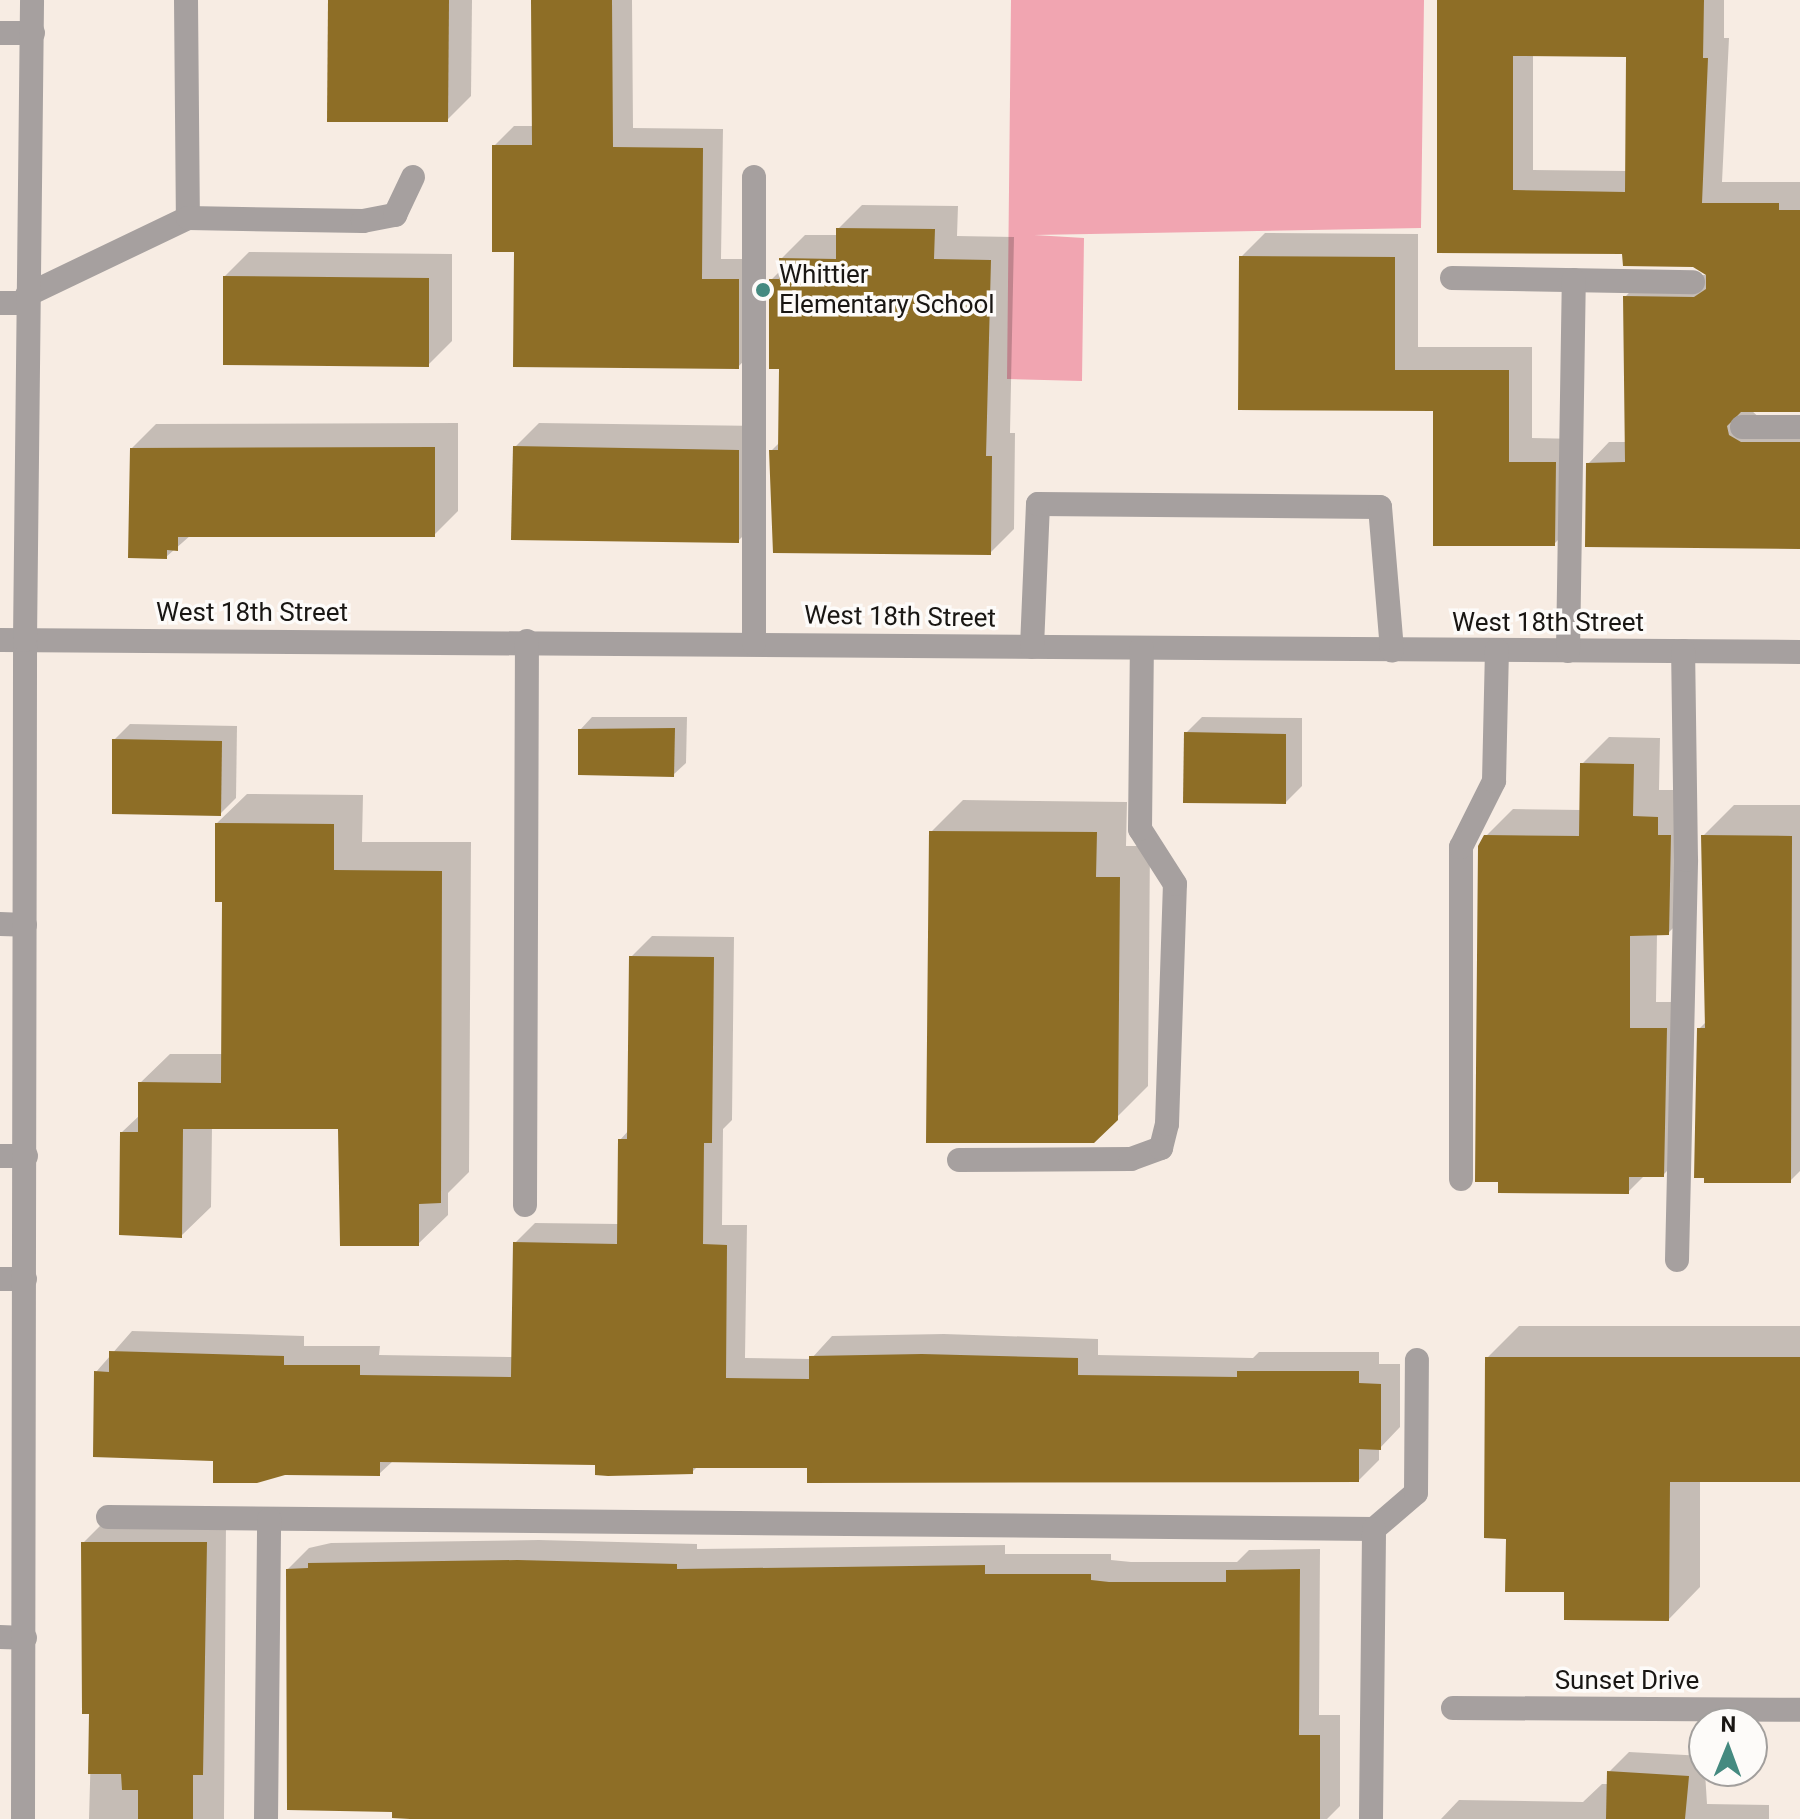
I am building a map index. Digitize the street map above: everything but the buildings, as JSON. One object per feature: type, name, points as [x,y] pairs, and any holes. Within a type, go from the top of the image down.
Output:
[{"type":"street","points":[[23,1819],[25,925],[12,640],[27,299],[32,0]]},
{"type":"street","points":[[186,0],[188,218]]},
{"type":"street","points":[[0,33],[33,33]]},
{"type":"street","points":[[0,303],[27,299],[188,218],[363,221],[395,215],[413,177]]},
{"type":"street","points":[[754,177],[754,644]]},
{"type":"street","points":[[1452,278],[1693,282]]},
{"type":"street","points":[[1568,651],[1574,280]]},
{"type":"street","points":[[1742,427],[1800,427]]},
{"type":"street","points":[[1032,647],[1038,504],[1365,506],[1380,507],[1392,650]]},
{"type":"street","name":"West 18th Street","points":[[12,640],[527,641],[1800,652]]},
{"type":"street","points":[[525,1205],[527,641]]},
{"type":"street","points":[[959,1160],[1131,1159],[1161,1148],[1167,1124],[1175,884],[1140,829],[1142,648]]},
{"type":"street","points":[[1461,1179],[1461,847],[1494,781],[1497,650]]},
{"type":"street","points":[[1677,1260],[1686,860],[1683,651]]},
{"type":"street","points":[[0,924],[25,925]]},
{"type":"street","points":[[0,1156],[26,1156]]},
{"type":"street","points":[[0,1279],[25,1279]]},
{"type":"street","points":[[108,1517],[1374,1529],[1416,1493],[1417,1360]]},
{"type":"street","points":[[266,1819],[269,1519]]},
{"type":"street","points":[[1371,1819],[1374,1529]]},
{"type":"street","points":[[0,1637],[25,1638]]},
{"type":"street","name":"Sunset Drive","points":[[1453,1708],[1800,1710]]},
{"type":"shaded area","points":[[1011,0],[1424,0],[1421,228],[1034,235],[1084,238],[1082,381],[1007,379]]},
{"type":"place","name":"Whittier Elementary School","points":[[763,290]]}]
